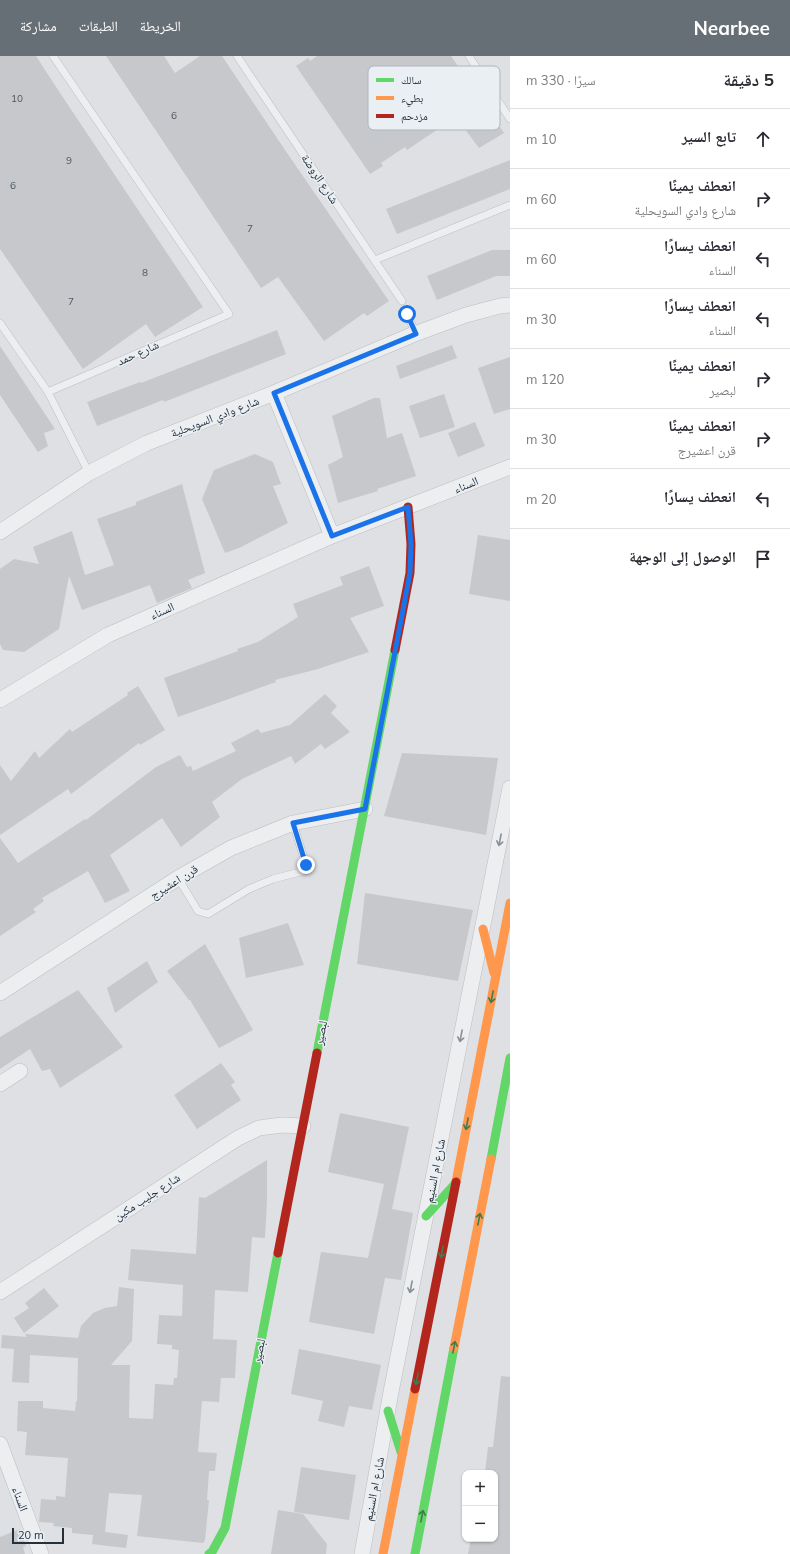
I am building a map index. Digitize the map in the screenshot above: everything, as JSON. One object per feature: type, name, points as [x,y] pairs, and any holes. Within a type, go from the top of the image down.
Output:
[{"type":"main road","name":"لبصير","points":[[209,1554],[212,1552],[225,1528],[410,573],[411,544],[408,507]]},
{"type":"main road","name":"شارع ام السنيم","points":[[383,1554],[510,903]]},
{"type":"main road","points":[[483,929],[495,978]]},
{"type":"main road","points":[[415,1554],[510,1058]]},
{"type":"main road","points":[[426,1216],[455,1184]]},
{"type":"main road","points":[[388,1411],[402,1455]]},
{"type":"street","name":"شارع وادي السويحلية","points":[[0,532],[89,473],[147,443],[274,393],[416,334],[466,315],[500,306],[510,305]]},
{"type":"street","points":[[274,393],[332,536]]},
{"type":"street","name":"السناء","points":[[0,700],[108,635],[332,536],[510,467]]},
{"type":"street","name":"شارع ام السنيم","points":[[362,1554],[391,1392],[510,788]]},
{"type":"street","name":"قرن اعشيرج","points":[[0,993],[178,878],[231,848],[293,823],[365,809]]},
{"type":"street","points":[[0,1084],[20,1071]]},
{"type":"street","name":"شارع جليب مكين","points":[[0,1292],[238,1138],[259,1128],[282,1125],[303,1126]]},
{"type":"street","name":"السناء","points":[[0,1444],[41,1554]]},
{"type":"lane","name":"شارع حمد","points":[[48,392],[229,314],[53,56]]},
{"type":"lane","name":"شارع الروضة","points":[[236,56],[402,302]]},
{"type":"lane","points":[[469,56],[476,66]]},
{"type":"lane","points":[[500,104],[510,119]]},
{"type":"lane","points":[[375,260],[510,204]]},
{"type":"lane","points":[[407,314],[416,334]]},
{"type":"lane","points":[[0,323],[48,392],[89,473]]},
{"type":"lane","points":[[178,878],[198,911],[208,914],[249,889],[273,879],[304,871],[306,865],[293,823]]},
{"type":"building","points":[[0,56],[36,56],[203,307],[155,337],[146,324],[83,369],[0,249]]},
{"type":"building","points":[[106,56],[164,56],[175,73],[200,56],[222,56],[389,301],[367,316],[364,313],[324,341],[278,277],[261,288]]},
{"type":"building","points":[[317,56],[451,56],[458,66],[368,66],[368,130],[437,130],[407,150],[405,147],[381,163],[383,166],[370,174],[296,66],[308,58],[310,61]]},
{"type":"building","points":[[500,127],[504,133],[479,148],[466,130],[500,130]]},
{"type":"building","points":[[510,160],[510,189],[397,234],[386,209]]},
{"type":"building","points":[[492,250],[510,250],[510,276],[496,276],[437,300],[427,276]]},
{"type":"building","points":[[277,330],[286,354],[164,402],[163,400],[97,426],[87,402],[140,382],[141,383]]},
{"type":"building","points":[[452,345],[457,358],[400,379],[396,366]]},
{"type":"building","points":[[0,346],[55,429],[44,433],[48,446],[38,452],[0,395]]},
{"type":"building","points":[[510,357],[510,409],[494,414],[478,368]]},
{"type":"building","points":[[444,394],[455,427],[420,438],[409,406]]},
{"type":"building","points":[[374,398],[380,398],[387,438],[402,433],[416,476],[377,489],[378,491],[338,503],[328,465],[343,457],[332,416]]},
{"type":"building","points":[[475,422],[485,446],[458,457],[448,433]]},
{"type":"building","points":[[255,454],[273,462],[281,484],[273,486],[288,523],[239,548],[225,553],[202,499],[214,470]]},
{"type":"building","points":[[182,484],[205,573],[188,580],[192,588],[157,603],[150,585],[82,610],[69,576],[59,629],[24,652],[3,650],[0,644],[0,569],[14,559],[39,564],[33,547],[72,531],[85,575],[114,565],[97,519],[136,505],[136,502]]},
{"type":"building","points":[[478,535],[510,540],[510,601],[469,594]]},
{"type":"building","points":[[369,566],[384,606],[350,618],[369,652],[318,669],[275,680],[276,682],[178,717],[164,678],[238,651],[237,649],[258,642],[298,617],[293,604],[343,585],[340,577]]},
{"type":"building","points":[[138,686],[165,730],[140,745],[139,743],[71,794],[68,789],[0,835],[0,765],[11,781],[35,751],[39,758],[70,729],[72,732],[128,695],[127,693]]},
{"type":"building","points":[[325,694],[337,706],[331,713],[350,732],[325,749],[321,744],[295,764],[291,756],[242,779],[212,802],[220,817],[181,847],[162,818],[110,855],[130,891],[105,903],[88,871],[42,898],[44,901],[33,909],[36,912],[0,936],[0,838],[18,863],[85,819],[86,820],[156,767],[180,755],[187,767],[191,766],[193,771],[236,751],[231,743],[258,729],[261,733],[290,725]]},
{"type":"building","points":[[402,753],[498,758],[486,835],[384,816]]},
{"type":"building","points":[[365,893],[473,910],[458,981],[357,964]]},
{"type":"building","points":[[288,923],[304,965],[246,978],[239,938]]},
{"type":"building","points":[[205,944],[253,1030],[219,1048],[190,1000],[167,971]]},
{"type":"building","points":[[147,961],[158,982],[115,1013],[107,988]]},
{"type":"building","points":[[78,990],[123,1047],[60,1088],[50,1069],[42,1071],[30,1049],[0,1069],[0,1037]]},
{"type":"building","points":[[221,1063],[235,1082],[231,1085],[241,1100],[197,1129],[174,1095]]},
{"type":"building","points":[[340,1113],[409,1127],[392,1209],[413,1213],[401,1280],[385,1278],[374,1334],[309,1322],[321,1252],[368,1258],[384,1184],[328,1172]]},
{"type":"building","points":[[267,1160],[265,1238],[252,1237],[248,1292],[215,1290],[213,1339],[237,1340],[235,1378],[221,1378],[219,1402],[202,1401],[198,1452],[217,1453],[215,1471],[209,1471],[207,1500],[209,1500],[205,1540],[203,1543],[137,1536],[142,1495],[109,1493],[105,1532],[128,1535],[126,1548],[92,1544],[93,1535],[72,1533],[72,1528],[53,1526],[54,1523],[39,1522],[41,1499],[56,1500],[56,1496],[65,1497],[68,1458],[25,1455],[27,1432],[17,1431],[18,1401],[43,1401],[43,1408],[75,1411],[76,1401],[77,1402],[78,1358],[30,1355],[29,1383],[12,1382],[14,1349],[1,1348],[2,1335],[27,1337],[25,1334],[78,1338],[81,1326],[93,1313],[105,1308],[117,1306],[119,1287],[134,1289],[132,1341],[111,1365],[130,1365],[129,1418],[153,1419],[155,1384],[173,1385],[174,1378],[177,1378],[179,1350],[172,1349],[172,1345],[157,1344],[159,1315],[182,1316],[183,1285],[128,1280],[131,1249],[196,1254],[199,1197],[205,1198]]},
{"type":"building","points":[[44,1288],[59,1306],[24,1333],[14,1318],[29,1308],[25,1303]]},
{"type":"building","points":[[299,1349],[381,1365],[372,1410],[349,1406],[344,1427],[318,1421],[323,1401],[291,1394]]},
{"type":"building","points":[[501,1376],[510,1377],[510,1554],[468,1554],[470,1542],[498,1542],[498,1470],[485,1470],[488,1447],[493,1447]]},
{"type":"building","points":[[301,1467],[356,1475],[349,1520],[294,1512]]},
{"type":"building","points":[[278,1510],[303,1514],[327,1544],[326,1554],[271,1554]]},
{"type":"building","points":[[20,1529],[26,1546],[23,1547],[25,1554],[0,1554],[0,1537]]},
{"type":"traffic: fast","points":[[317,1053],[395,650]]},
{"type":"traffic: fast","points":[[491,1159],[510,1058]]},
{"type":"traffic: fast","points":[[426,1216],[455,1184]]},
{"type":"traffic: fast","points":[[209,1554],[212,1552],[225,1528],[278,1253]]},
{"type":"traffic: fast","points":[[415,1554],[454,1348]]},
{"type":"traffic: fast","points":[[388,1411],[401,1452]]},
{"type":"traffic: slow","points":[[456,1182],[510,903]]},
{"type":"traffic: slow","points":[[483,929],[494,973]]},
{"type":"traffic: slow","points":[[454,1348],[491,1159]]},
{"type":"traffic: slow","points":[[383,1554],[415,1389]]},
{"type":"traffic: jam","points":[[395,650],[410,573],[411,544],[408,507]]},
{"type":"traffic: jam","points":[[278,1253],[317,1053]]},
{"type":"traffic: jam","points":[[415,1389],[456,1182]]},
{"type":"route","points":[[306,865],[293,823],[365,809],[410,573],[411,544],[408,507],[332,536],[274,393],[416,334],[407,314]]}]
